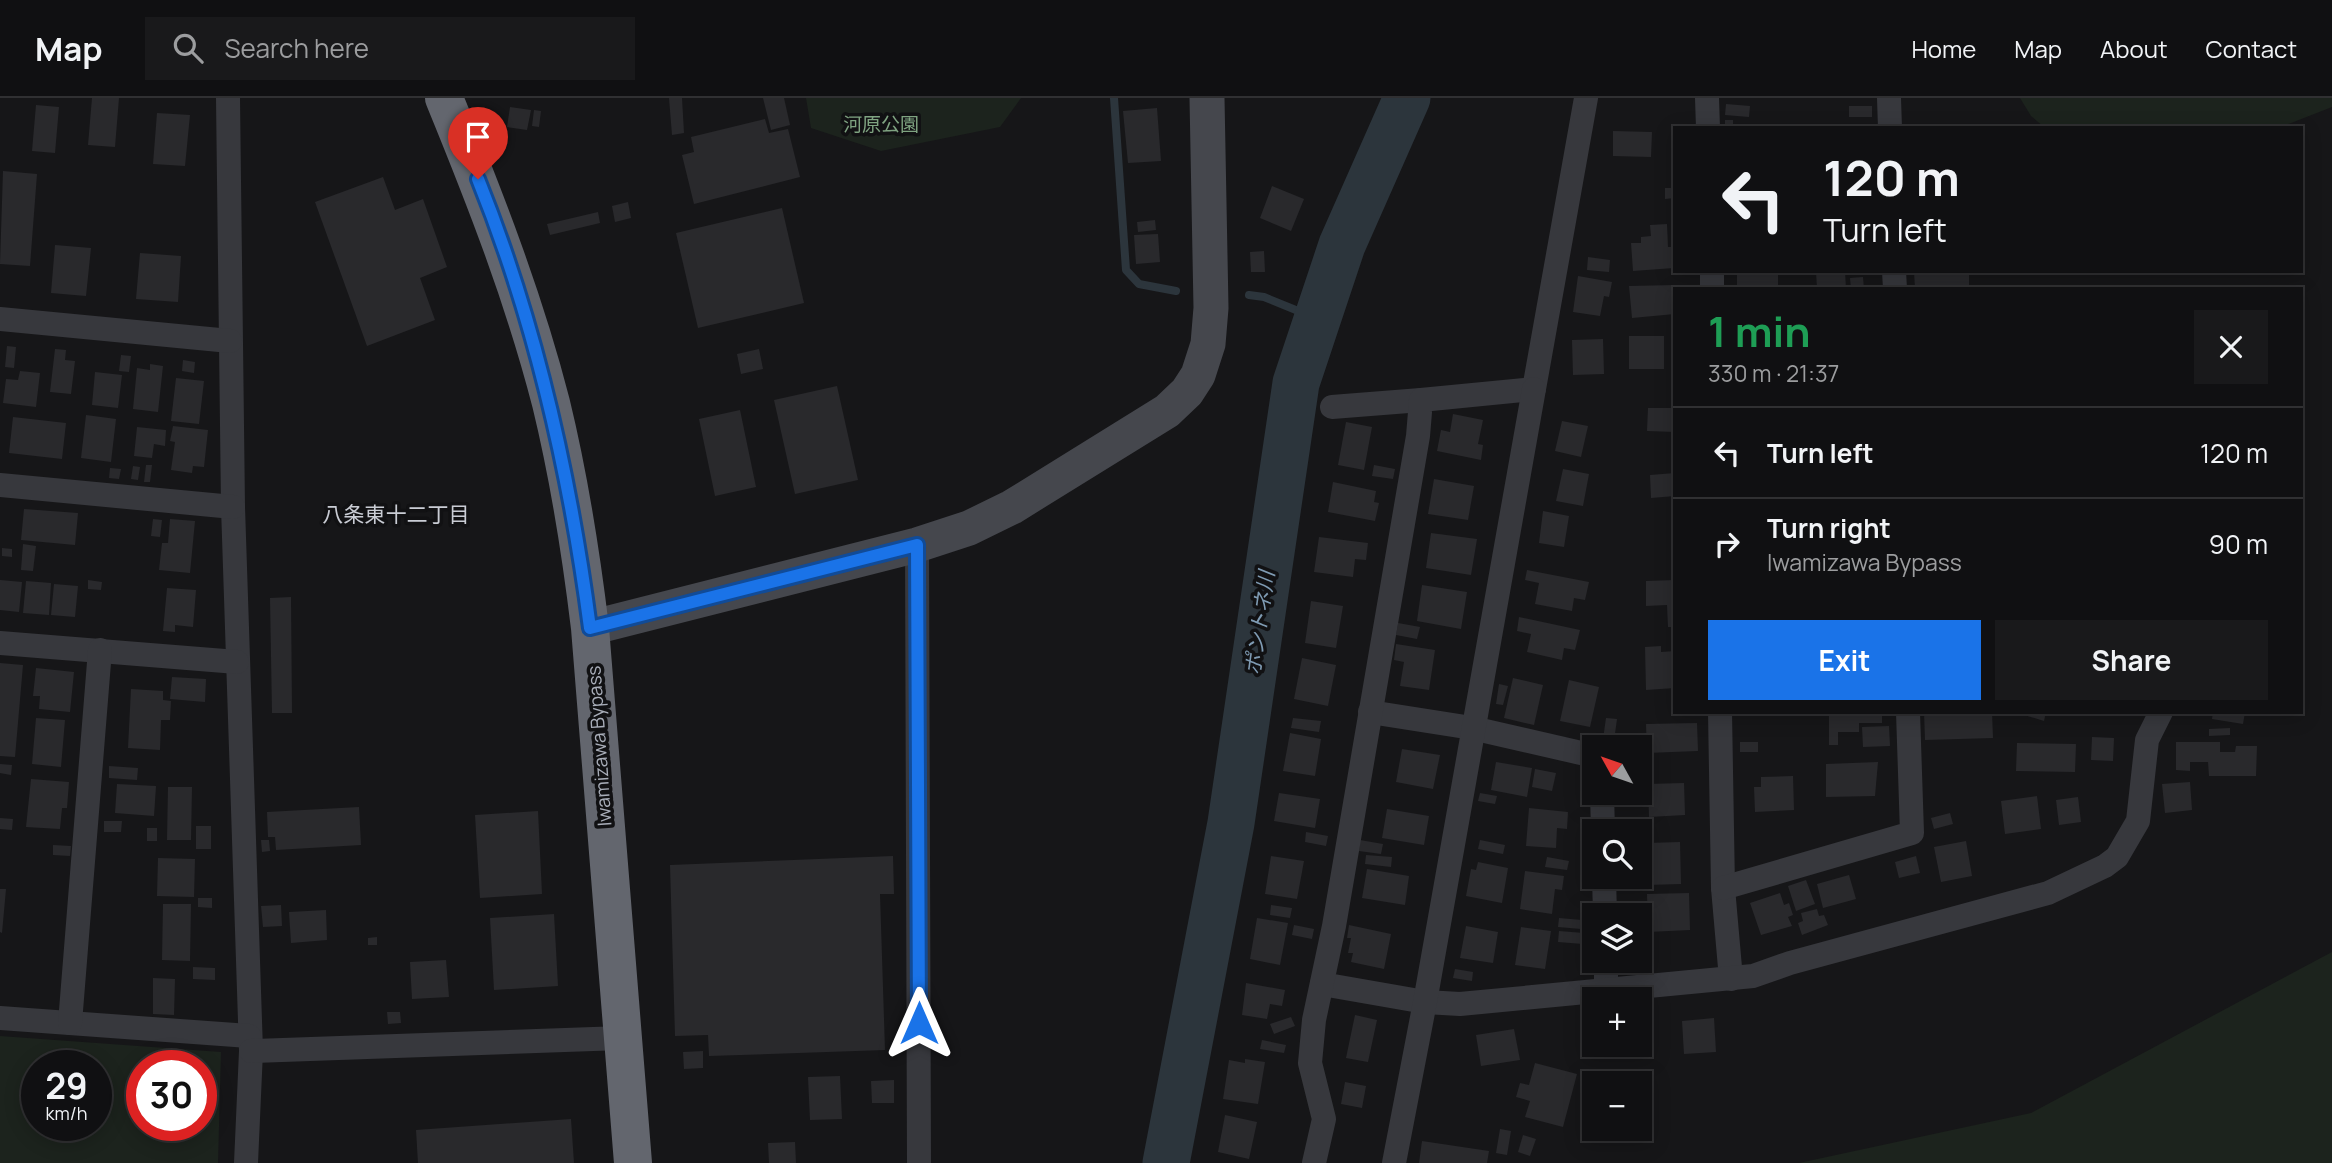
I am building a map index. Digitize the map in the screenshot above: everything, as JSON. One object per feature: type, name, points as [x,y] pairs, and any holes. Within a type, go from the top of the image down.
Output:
[{"type":"highway","name":"Iwamizawa Bypass","points":[[444,98],[508,262],[551,404],[581,554],[590,628],[633,1163]]},
{"type":"street","points":[[228,98],[233,507],[250,1044],[246,1163]]},
{"type":"street","points":[[590,628],[917,545],[969,528],[1055,481],[1167,411],[1187,392],[1198,374],[1208,344],[1212,308],[1207,98]]},
{"type":"street","points":[[1394,1163],[1426,1002],[1472,728],[1586,98]]},
{"type":"street","points":[[1707,98],[1708,126]]},
{"type":"street","points":[[1889,98],[1890,126]]},
{"type":"street","points":[[0,319],[230,341]]},
{"type":"street","points":[[1332,407],[1534,389]]},
{"type":"street","points":[[1314,1163],[1324,1119],[1310,1063],[1418,436],[1420,400]]},
{"type":"street","points":[[0,485],[233,507]]},
{"type":"street","points":[[917,545],[919,1163]]},
{"type":"street","points":[[0,643],[237,662]]},
{"type":"street","points":[[70,1023],[100,650]]},
{"type":"street","points":[[1370,712],[1472,728],[1582,753]]},
{"type":"street","points":[[1720,714],[1723,888],[1731,979]]},
{"type":"street","points":[[1723,888],[1912,833],[1908,714]]},
{"type":"street","points":[[1640,987],[1731,979],[1774,971],[1790,963],[2048,892],[2105,866],[2117,857],[2138,821],[2147,740],[2160,714]]},
{"type":"street","points":[[1322,985],[1426,1002],[1460,1004],[1582,992]]},
{"type":"street","points":[[0,1018],[70,1023],[250,1044],[622,1038]]},
{"type":"green space","name":"河原公園","points":[[806,98],[1021,98],[1000,127],[881,151],[811,128]]},
{"type":"green space","points":[[2020,98],[2332,98],[2332,107],[2283,126],[2043,126],[2031,116]]},
{"type":"green space","points":[[2332,952],[2332,1163],[1799,1163],[2031,1113]]},
{"type":"green space","points":[[0,1036],[193,1050],[126,1050],[126,1141],[217,1141],[217,1052],[221,1052],[218,1163],[0,1163]]},
{"type":"building","points":[[92,98],[119,98],[115,147],[88,145]]},
{"type":"building","points":[[669,98],[682,98],[684,133],[672,135]]},
{"type":"building","points":[[763,98],[784,98],[790,125],[771,130]]},
{"type":"building","points":[[1726,104],[1750,106],[1749,117],[1725,115]]},
{"type":"building","points":[[36,105],[59,107],[55,153],[32,151]]},
{"type":"building","points":[[1849,106],[1872,106],[1872,117],[1849,117]]},
{"type":"building","points":[[510,107],[531,110],[527,130],[507,127]]},
{"type":"building","points":[[1157,108],[1161,161],[1128,163],[1123,111]]},
{"type":"building","points":[[534,110],[541,111],[539,127],[532,126]]},
{"type":"building","points":[[157,113],[190,115],[185,166],[153,164]]},
{"type":"building","points":[[765,119],[769,133],[788,129],[800,177],[694,204],[682,155],[694,152],[691,137]]},
{"type":"building","points":[[1725,120],[1733,120],[1733,126],[1725,126]]},
{"type":"building","points":[[1613,131],[1652,132],[1651,157],[1613,156]]},
{"type":"building","points":[[3,171],[37,174],[30,266],[0,264]]},
{"type":"building","points":[[383,177],[395,210],[423,199],[447,267],[420,278],[435,320],[367,346],[315,202]]},
{"type":"building","points":[[1272,186],[1304,199],[1291,231],[1260,218]]},
{"type":"building","points":[[1665,188],[1673,188],[1673,198],[1665,199]]},
{"type":"building","points":[[628,202],[631,218],[615,222],[612,206]]},
{"type":"building","points":[[782,208],[804,303],[698,328],[676,233]]},
{"type":"building","points":[[598,212],[600,223],[550,235],[547,224]]},
{"type":"building","points":[[1155,220],[1156,230],[1138,232],[1137,222]]},
{"type":"building","points":[[1667,224],[1668,247],[1673,247],[1673,268],[1633,271],[1631,243],[1641,243],[1641,237],[1651,236],[1650,225]]},
{"type":"building","points":[[1158,234],[1160,262],[1136,264],[1134,235]]},
{"type":"building","points":[[55,245],[91,248],[86,296],[51,293]]},
{"type":"building","points":[[1264,251],[1265,272],[1251,272],[1250,252]]},
{"type":"building","points":[[140,253],[181,256],[178,302],[136,299]]},
{"type":"building","points":[[1588,257],[1610,260],[1609,272],[1587,270]]},
{"type":"building","points":[[1737,273],[1778,273],[1778,287],[1737,287]]},
{"type":"building","points":[[1816,273],[1845,273],[1846,287],[1817,287]]},
{"type":"building","points":[[1914,273],[1969,273],[1969,287],[1915,287]]},
{"type":"building","points":[[1578,276],[1612,282],[1609,297],[1604,296],[1600,316],[1573,312]]},
{"type":"building","points":[[1863,277],[1864,287],[1851,287],[1850,278]]},
{"type":"building","points":[[1675,285],[1673,314],[1632,318],[1629,286]]},
{"type":"building","points":[[1629,336],[1664,336],[1664,369],[1629,369]]},
{"type":"building","points":[[1603,339],[1604,374],[1573,375],[1572,340]]},
{"type":"building","points":[[7,346],[16,347],[14,368],[5,367]]},
{"type":"building","points":[[55,349],[66,350],[65,360],[75,361],[71,394],[50,392]]},
{"type":"building","points":[[759,349],[763,369],[741,374],[737,354]]},
{"type":"building","points":[[121,355],[131,356],[129,372],[119,371]]},
{"type":"building","points":[[183,360],[195,362],[194,373],[182,371]]},
{"type":"building","points":[[150,364],[163,366],[158,412],[133,409],[137,368],[150,370]]},
{"type":"building","points":[[20,371],[40,373],[36,407],[3,403],[6,379],[18,380]]},
{"type":"building","points":[[95,372],[122,375],[118,408],[92,405]]},
{"type":"building","points":[[176,378],[204,381],[199,424],[171,421]]},
{"type":"building","points":[[837,386],[858,480],[795,494],[774,400]]},
{"type":"building","points":[[1648,408],[1673,408],[1673,432],[1647,431]]},
{"type":"building","points":[[740,410],[756,487],[715,496],[699,419]]},
{"type":"building","points":[[1453,414],[1483,420],[1478,444],[1483,445],[1481,460],[1437,451],[1441,430],[1450,432]]},
{"type":"building","points":[[86,415],[116,419],[111,462],[81,458]]},
{"type":"building","points":[[13,417],[66,423],[62,459],[9,453]]},
{"type":"building","points":[[1562,421],[1588,426],[1581,457],[1555,451]]},
{"type":"building","points":[[1346,422],[1372,427],[1364,470],[1338,465]]},
{"type":"building","points":[[173,426],[208,430],[204,467],[193,466],[192,473],[171,470],[175,442],[170,441]]},
{"type":"building","points":[[137,427],[166,430],[165,446],[154,444],[152,458],[134,456]]},
{"type":"building","points":[[146,465],[152,465],[150,482],[144,482]]},
{"type":"building","points":[[1374,465],[1395,469],[1393,479],[1372,476]]},
{"type":"building","points":[[133,466],[140,467],[138,480],[131,479]]},
{"type":"building","points":[[110,468],[121,469],[119,479],[109,478]]},
{"type":"building","points":[[1563,469],[1589,474],[1583,506],[1556,501]]},
{"type":"building","points":[[1673,473],[1673,496],[1651,498],[1650,475]]},
{"type":"building","points":[[1434,479],[1474,486],[1468,520],[1428,514]]},
{"type":"building","points":[[1333,482],[1376,491],[1374,502],[1379,503],[1375,521],[1328,512]]},
{"type":"building","points":[[24,509],[78,513],[75,545],[21,540]]},
{"type":"building","points":[[1543,511],[1569,516],[1564,547],[1539,543]]},
{"type":"building","points":[[153,519],[162,520],[160,537],[151,536]]},
{"type":"building","points":[[170,519],[195,521],[190,573],[159,570],[162,543],[168,543]]},
{"type":"building","points":[[1431,533],[1477,539],[1471,575],[1426,568]]},
{"type":"building","points":[[1319,537],[1368,543],[1366,560],[1355,559],[1353,577],[1314,572]]},
{"type":"building","points":[[23,544],[36,546],[33,571],[21,570]]},
{"type":"building","points":[[2,548],[12,549],[12,557],[2,556]]},
{"type":"building","points":[[1527,570],[1589,582],[1585,600],[1574,598],[1572,611],[1535,604],[1539,583],[1525,580]]},
{"type":"building","points":[[0,580],[22,582],[19,612],[0,610]]},
{"type":"building","points":[[88,580],[102,582],[101,590],[88,589]]},
{"type":"building","points":[[1673,580],[1673,627],[1668,627],[1667,605],[1646,606],[1646,581]]},
{"type":"building","points":[[26,581],[51,583],[49,615],[23,613]]},
{"type":"building","points":[[54,584],[78,586],[75,617],[51,615]]},
{"type":"building","points":[[1422,585],[1467,592],[1461,629],[1417,621]]},
{"type":"building","points":[[167,588],[196,590],[193,627],[175,625],[175,632],[163,631]]},
{"type":"building","points":[[291,597],[292,713],[272,713],[270,598]]},
{"type":"building","points":[[1311,601],[1343,606],[1336,648],[1305,643]]},
{"type":"building","points":[[1519,617],[1580,630],[1575,650],[1564,648],[1562,660],[1527,652],[1531,634],[1517,631]]},
{"type":"building","points":[[1398,623],[1420,627],[1417,639],[1396,635]]},
{"type":"building","points":[[1396,644],[1435,650],[1429,690],[1400,686],[1404,662],[1394,660]]},
{"type":"building","points":[[1661,646],[1661,652],[1673,651],[1673,688],[1646,690],[1645,647]]},
{"type":"building","points":[[1302,658],[1336,665],[1328,706],[1294,699]]},
{"type":"building","points":[[0,663],[23,665],[15,757],[0,756]]},
{"type":"building","points":[[36,668],[74,672],[70,712],[39,709],[40,696],[33,696]]},
{"type":"building","points":[[172,677],[206,679],[205,702],[170,699]]},
{"type":"building","points":[[1513,678],[1543,685],[1534,725],[1504,718]]},
{"type":"building","points":[[1569,680],[1599,687],[1590,727],[1560,721]]},
{"type":"building","points":[[1499,684],[1508,686],[1503,705],[1496,704]]},
{"type":"building","points":[[131,689],[163,691],[163,700],[171,701],[170,720],[161,720],[160,750],[128,748]]},
{"type":"building","points":[[1795,714],[1795,715],[1759,715]]},
{"type":"building","points":[[1829,714],[1882,714],[1882,723],[1859,723],[1859,732],[1838,732],[1838,745],[1829,745]]},
{"type":"building","points":[[1924,714],[1992,714],[1993,738],[1925,740]]},
{"type":"building","points":[[2021,714],[2046,714],[2044,721]]},
{"type":"building","points":[[2213,714],[2245,714],[2243,724],[2212,719]]},
{"type":"building","points":[[36,718],[65,720],[61,767],[32,764]]},
{"type":"building","points":[[1293,718],[1321,721],[1319,732],[1291,728]]},
{"type":"building","points":[[1606,718],[1617,719],[1615,735],[1604,735]]},
{"type":"building","points":[[1697,723],[1698,751],[1652,753],[1652,735],[1646,735],[1646,724]]},
{"type":"building","points":[[1889,726],[1890,746],[1863,747],[1862,727]]},
{"type":"building","points":[[2230,728],[2230,735],[2209,736],[2209,729]]},
{"type":"building","points":[[1290,733],[1321,739],[1315,776],[1283,771]]},
{"type":"building","points":[[2092,737],[2114,738],[2113,761],[2091,760]]},
{"type":"building","points":[[1740,742],[1758,742],[1758,752],[1740,752]]},
{"type":"building","points":[[2176,742],[2220,742],[2220,752],[2235,752],[2236,746],[2257,746],[2256,776],[2209,776],[2208,762],[2190,762],[2190,771],[2176,770]]},
{"type":"building","points":[[2017,743],[2076,744],[2075,772],[2016,771]]},
{"type":"building","points":[[1402,749],[1440,755],[1433,789],[1396,782]]},
{"type":"building","points":[[1496,762],[1532,768],[1527,797],[1491,790]]},
{"type":"building","points":[[1878,762],[1875,796],[1826,797],[1826,764]]},
{"type":"building","points":[[0,764],[12,765],[11,775],[0,773]]},
{"type":"building","points":[[109,766],[138,768],[137,780],[109,778]]},
{"type":"building","points":[[1535,769],[1556,773],[1552,791],[1532,787]]},
{"type":"building","points":[[1793,776],[1794,810],[1755,812],[1754,787],[1761,787],[1761,777]]},
{"type":"building","points":[[31,779],[69,782],[67,808],[62,808],[60,829],[26,827]]},
{"type":"building","points":[[2190,782],[2192,810],[2165,813],[2162,784]]},
{"type":"building","points":[[1684,783],[1685,815],[1649,817],[1652,784]]},
{"type":"building","points":[[117,784],[156,786],[154,816],[115,813]]},
{"type":"building","points":[[168,787],[192,787],[191,840],[167,840]]},
{"type":"building","points":[[1279,793],[1320,799],[1315,828],[1274,821]]},
{"type":"building","points":[[1480,793],[1497,796],[1495,804],[1478,801]]},
{"type":"building","points":[[2037,796],[2041,829],[2005,834],[2001,801]]},
{"type":"building","points":[[2078,797],[2081,822],[2059,825],[2056,800]]},
{"type":"building","points":[[359,807],[361,845],[276,850],[275,837],[268,837],[267,812]]},
{"type":"building","points":[[1529,808],[1568,812],[1567,829],[1557,828],[1556,848],[1526,846]]},
{"type":"building","points":[[1387,809],[1429,816],[1424,845],[1382,838]]},
{"type":"building","points":[[538,811],[542,894],[480,898],[475,815]]},
{"type":"building","points":[[1950,813],[1953,824],[1934,829],[1931,818]]},
{"type":"building","points":[[0,818],[13,819],[12,830],[0,829]]},
{"type":"building","points":[[104,821],[122,821],[121,832],[104,832]]},
{"type":"building","points":[[196,826],[211,826],[211,849],[196,849]]},
{"type":"building","points":[[147,828],[157,828],[157,841],[147,841]]},
{"type":"building","points":[[1306,832],[1328,836],[1326,846],[1305,842]]},
{"type":"building","points":[[261,840],[269,840],[270,851],[262,852]]},
{"type":"building","points":[[1360,840],[1383,844],[1381,854],[1359,851]]},
{"type":"building","points":[[1480,840],[1505,845],[1503,854],[1478,849]]},
{"type":"building","points":[[1966,841],[1972,876],[1941,882],[1934,847]]},
{"type":"building","points":[[1680,842],[1681,884],[1652,885],[1652,843]]},
{"type":"building","points":[[53,845],[71,846],[70,856],[53,855]]},
{"type":"building","points":[[1366,855],[1392,857],[1391,867],[1365,864]]},
{"type":"building","points":[[893,856],[894,894],[880,894],[885,1050],[709,1056],[708,1035],[675,1036],[670,865]]},
{"type":"building","points":[[1271,856],[1304,861],[1297,899],[1265,894]]},
{"type":"building","points":[[1916,856],[1920,873],[1899,878],[1895,862]]},
{"type":"building","points":[[1547,857],[1569,861],[1567,870],[1545,867]]},
{"type":"building","points":[[158,858],[195,859],[194,897],[157,896]]},
{"type":"building","points":[[1478,862],[1508,868],[1502,903],[1466,896],[1471,869],[1476,870]]},
{"type":"building","points":[[1367,869],[1409,876],[1405,905],[1362,898]]},
{"type":"building","points":[[1525,871],[1564,876],[1562,890],[1555,889],[1552,914],[1520,909]]},
{"type":"building","points":[[1849,875],[1856,899],[1823,908],[1817,884]]},
{"type":"building","points":[[1806,880],[1815,904],[1796,911],[1788,886]]},
{"type":"building","points":[[0,889],[6,889],[2,933],[0,932]]},
{"type":"building","points":[[1689,893],[1690,930],[1652,932],[1652,903],[1647,903],[1647,894]]},
{"type":"building","points":[[1780,893],[1784,905],[1789,903],[1793,915],[1788,917],[1792,926],[1761,935],[1750,903]]},
{"type":"building","points":[[198,898],[212,898],[212,908],[198,907]]},
{"type":"building","points":[[163,904],[191,904],[190,961],[162,960]]},
{"type":"building","points":[[281,905],[282,926],[263,927],[261,906]]},
{"type":"building","points":[[1271,905],[1292,908],[1290,918],[1270,915]]},
{"type":"building","points":[[1817,909],[1819,916],[1824,915],[1828,925],[1802,935],[1798,923],[1803,921],[1801,913]]},
{"type":"building","points":[[326,910],[327,940],[291,943],[289,912]]},
{"type":"building","points":[[554,914],[558,986],[494,990],[490,918]]},
{"type":"building","points":[[1257,918],[1288,923],[1280,965],[1250,959]]},
{"type":"building","points":[[1559,918],[1582,920],[1581,929],[1558,927]]},
{"type":"building","points":[[1294,925],[1314,929],[1312,939],[1292,935]]},
{"type":"building","points":[[1349,925],[1391,934],[1384,969],[1351,962],[1353,953],[1348,953],[1351,938],[1347,938]]},
{"type":"building","points":[[1466,926],[1498,932],[1493,963],[1460,958]]},
{"type":"building","points":[[1521,927],[1551,931],[1545,969],[1515,965]]},
{"type":"building","points":[[1559,931],[1582,933],[1582,944],[1558,942]]},
{"type":"building","points":[[377,937],[377,945],[368,945],[368,938]]},
{"type":"building","points":[[446,960],[449,997],[412,999],[410,962]]},
{"type":"building","points":[[193,967],[215,968],[215,980],[193,979]]},
{"type":"building","points":[[1455,969],[1473,972],[1472,981],[1453,978]]},
{"type":"building","points":[[153,978],[175,979],[174,1015],[153,1014]]},
{"type":"building","points":[[1246,983],[1285,990],[1282,1006],[1270,1004],[1267,1019],[1242,1015]]},
{"type":"building","points":[[387,1012],[400,1012],[401,1023],[388,1024]]},
{"type":"building","points":[[1355,1015],[1377,1020],[1368,1062],[1346,1058]]},
{"type":"building","points":[[1291,1017],[1295,1026],[1274,1034],[1270,1024]]},
{"type":"building","points":[[1714,1018],[1716,1052],[1684,1054],[1682,1021]]},
{"type":"building","points":[[1514,1029],[1520,1060],[1481,1066],[1476,1035]]},
{"type":"building","points":[[1262,1040],[1286,1045],[1284,1053],[1260,1049]]},
{"type":"building","points":[[703,1051],[703,1068],[684,1069],[683,1052]]},
{"type":"building","points":[[1245,1059],[1265,1062],[1258,1104],[1223,1099],[1229,1060],[1245,1063]]},
{"type":"building","points":[[1535,1063],[1577,1074],[1563,1127],[1525,1117],[1530,1101],[1516,1097],[1520,1083],[1529,1085]]},
{"type":"building","points":[[840,1076],[842,1119],[810,1120],[808,1077]]},
{"type":"building","points":[[894,1080],[894,1103],[872,1103],[871,1081]]},
{"type":"building","points":[[1345,1082],[1366,1086],[1362,1108],[1341,1104]]},
{"type":"building","points":[[1225,1115],[1257,1122],[1249,1159],[1218,1152]]},
{"type":"building","points":[[571,1119],[574,1163],[418,1163],[416,1130]]},
{"type":"building","points":[[1500,1129],[1511,1131],[1507,1155],[1496,1153]]},
{"type":"building","points":[[1523,1135],[1536,1139],[1530,1156],[1518,1152]]},
{"type":"building","points":[[1422,1141],[1489,1151],[1487,1163],[1419,1163]]},
{"type":"building","points":[[795,1142],[796,1163],[769,1163],[768,1143]]},
{"type":"waterway","points":[[1114,98],[1126,270],[1139,284],[1176,291]]},
{"type":"waterway","name":"ポントネ川","points":[[1166,1163],[1231,823],[1296,383],[1342,245],[1407,98]]},
{"type":"waterway","points":[[1249,295],[1264,297],[1318,319]]},
{"type":"district","name":"八条東十二丁目","points":[[396,515]]},
{"type":"route","points":[[478,179],[508,262],[551,404],[581,554],[590,628],[917,545],[919,1023]]}]
